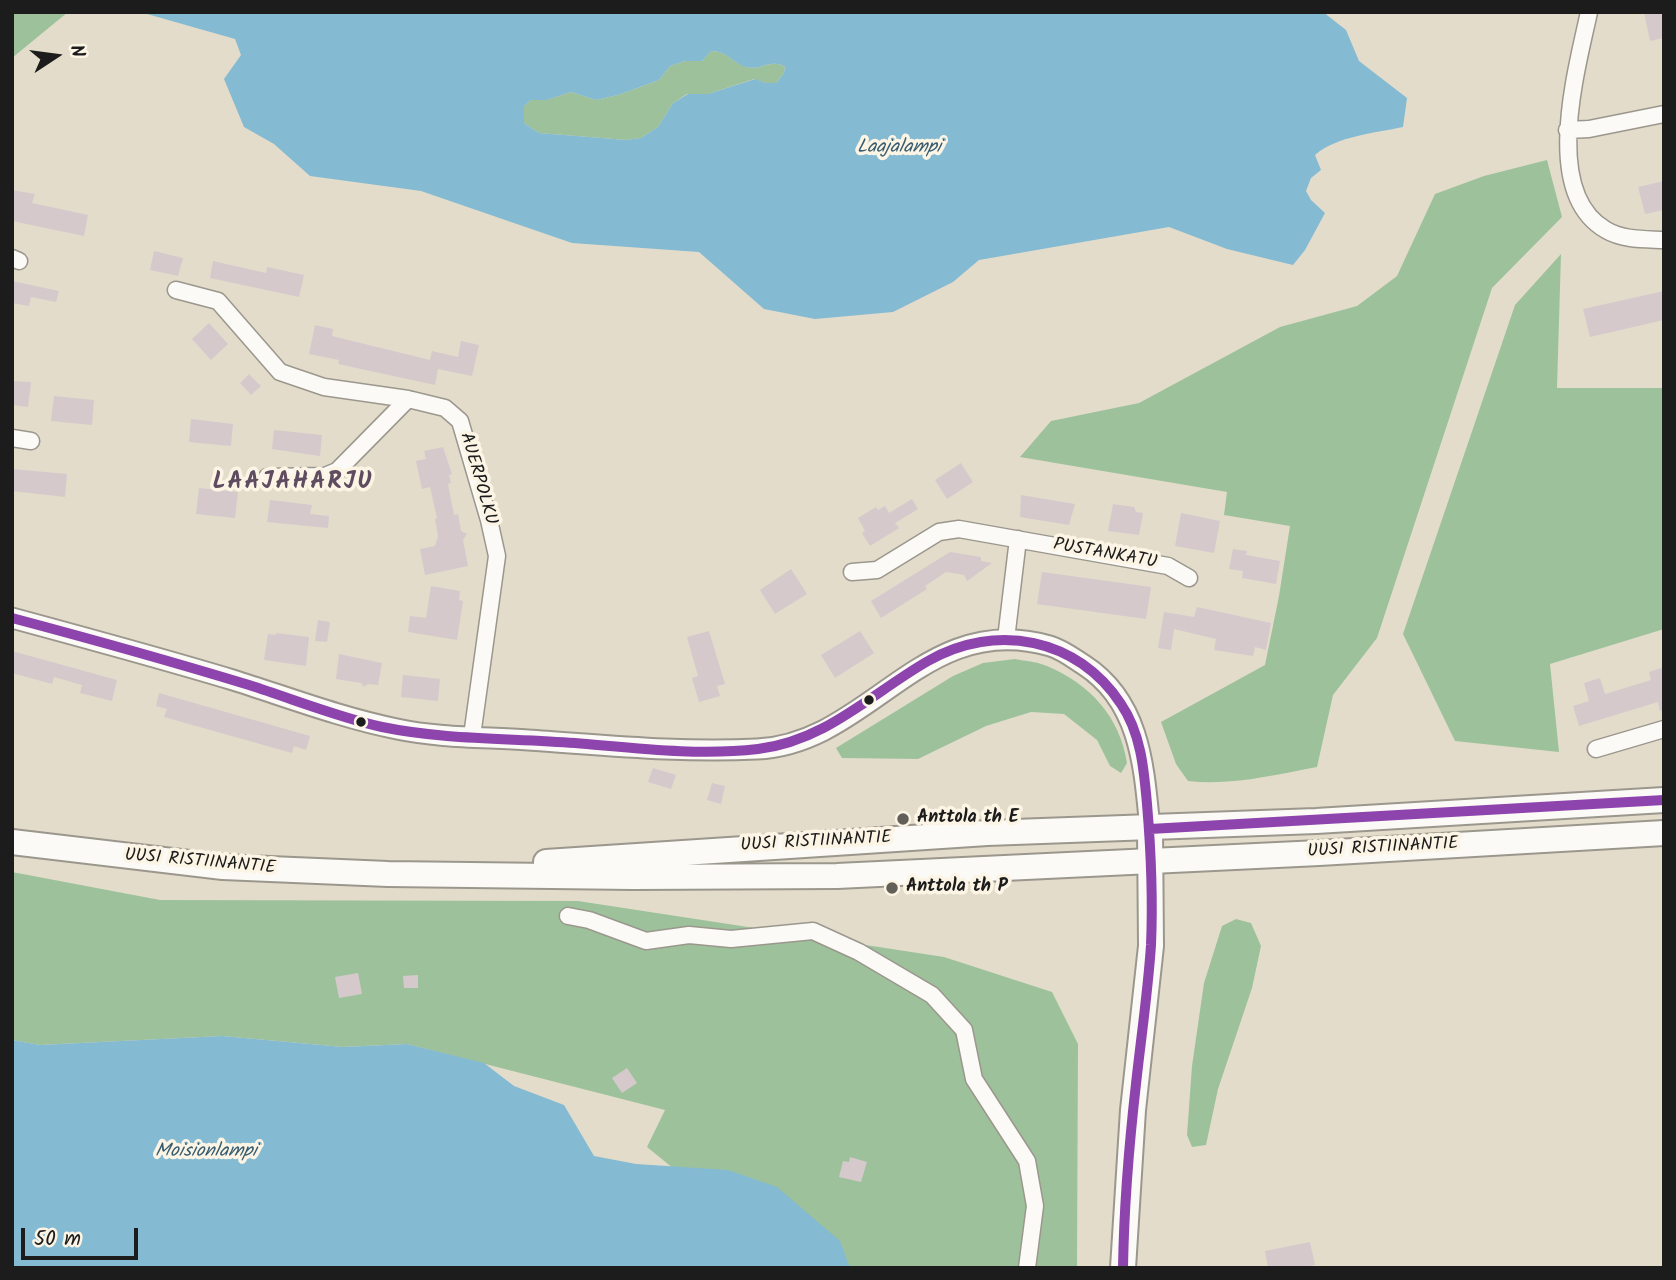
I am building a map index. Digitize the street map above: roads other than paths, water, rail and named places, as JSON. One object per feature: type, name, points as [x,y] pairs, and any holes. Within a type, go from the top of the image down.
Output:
[{"type":"main road","name":"UUSI RISTIINANTIE","points":[[388,874],[987,833],[1150,829],[1664,800]]},
{"type":"main road","points":[[1123,1268],[1132,1110],[1151,946],[1150,829]]},
{"type":"main road","name":"UUSI RISTIINANTIE","points":[[12,842],[223,867],[388,874],[837,876],[1664,833]]},
{"type":"street","points":[[1589,12],[1567,130],[1575,189],[1586,212],[1608,232],[1627,238],[1664,240]]},
{"type":"street","points":[[1567,130],[1589,129],[1664,114]]},
{"type":"street","name":"AUERPOLKU","points":[[176,290],[218,301],[279,372],[324,387],[445,408],[460,421],[497,556],[472,736]]},
{"type":"street","points":[[267,477],[325,476],[337,471],[408,400]]},
{"type":"street","points":[[12,438],[31,441]]},
{"type":"street","name":"PUSTANKATU","points":[[852,572],[877,570],[939,532],[959,529],[1168,566],[1189,579]]},
{"type":"street","points":[[1006,639],[1018,539]]},
{"type":"street","points":[[12,618],[172,661],[399,730],[693,751],[763,749],[790,743],[824,730],[942,654],[981,642],[1006,639],[1029,641],[1061,650],[1095,673],[1111,688],[1129,716],[1140,746],[1150,829]]},
{"type":"street","points":[[1597,748],[1664,729]]},
{"type":"street","points":[[568,916],[589,920],[646,941],[689,935],[731,939],[813,931],[859,952],[932,995],[964,1030],[975,1079],[1027,1161],[1035,1206],[1027,1268]]},
{"type":"water","name":"Laajalampi","points":[[140,12],[1323,12],[1346,30],[1359,61],[1407,98],[1403,127],[1345,139],[1315,155],[1321,170],[1311,178],[1306,191],[1325,213],[1305,250],[1293,265],[1227,249],[1169,227],[979,260],[953,282],[893,312],[815,319],[764,309],[699,252],[572,243],[421,191],[310,176],[274,144],[244,127],[224,79],[241,55],[235,39]],"holes":[[[711,51],[746,67],[757,68],[773,64],[785,66],[784,73],[776,83],[755,79],[708,94],[688,94],[673,103],[658,127],[641,138],[626,140],[539,133],[524,123],[524,106],[531,100],[547,100],[571,92],[596,100],[618,95],[659,80],[670,66],[685,61],[702,61]]]},
{"type":"water","name":"Moisionlampi","points":[[222,1036],[343,1047],[407,1044],[484,1063],[514,1086],[564,1105],[594,1156],[636,1164],[728,1170],[777,1187],[840,1241],[850,1268],[12,1268],[12,1040],[40,1045]]},
{"type":"place","name":"Anttola th E","points":[[903,819]]},
{"type":"place","name":"Anttola th P","points":[[892,888]]},
{"type":"district","name":"LAAJAHARJU","points":[[293,484]]}]
